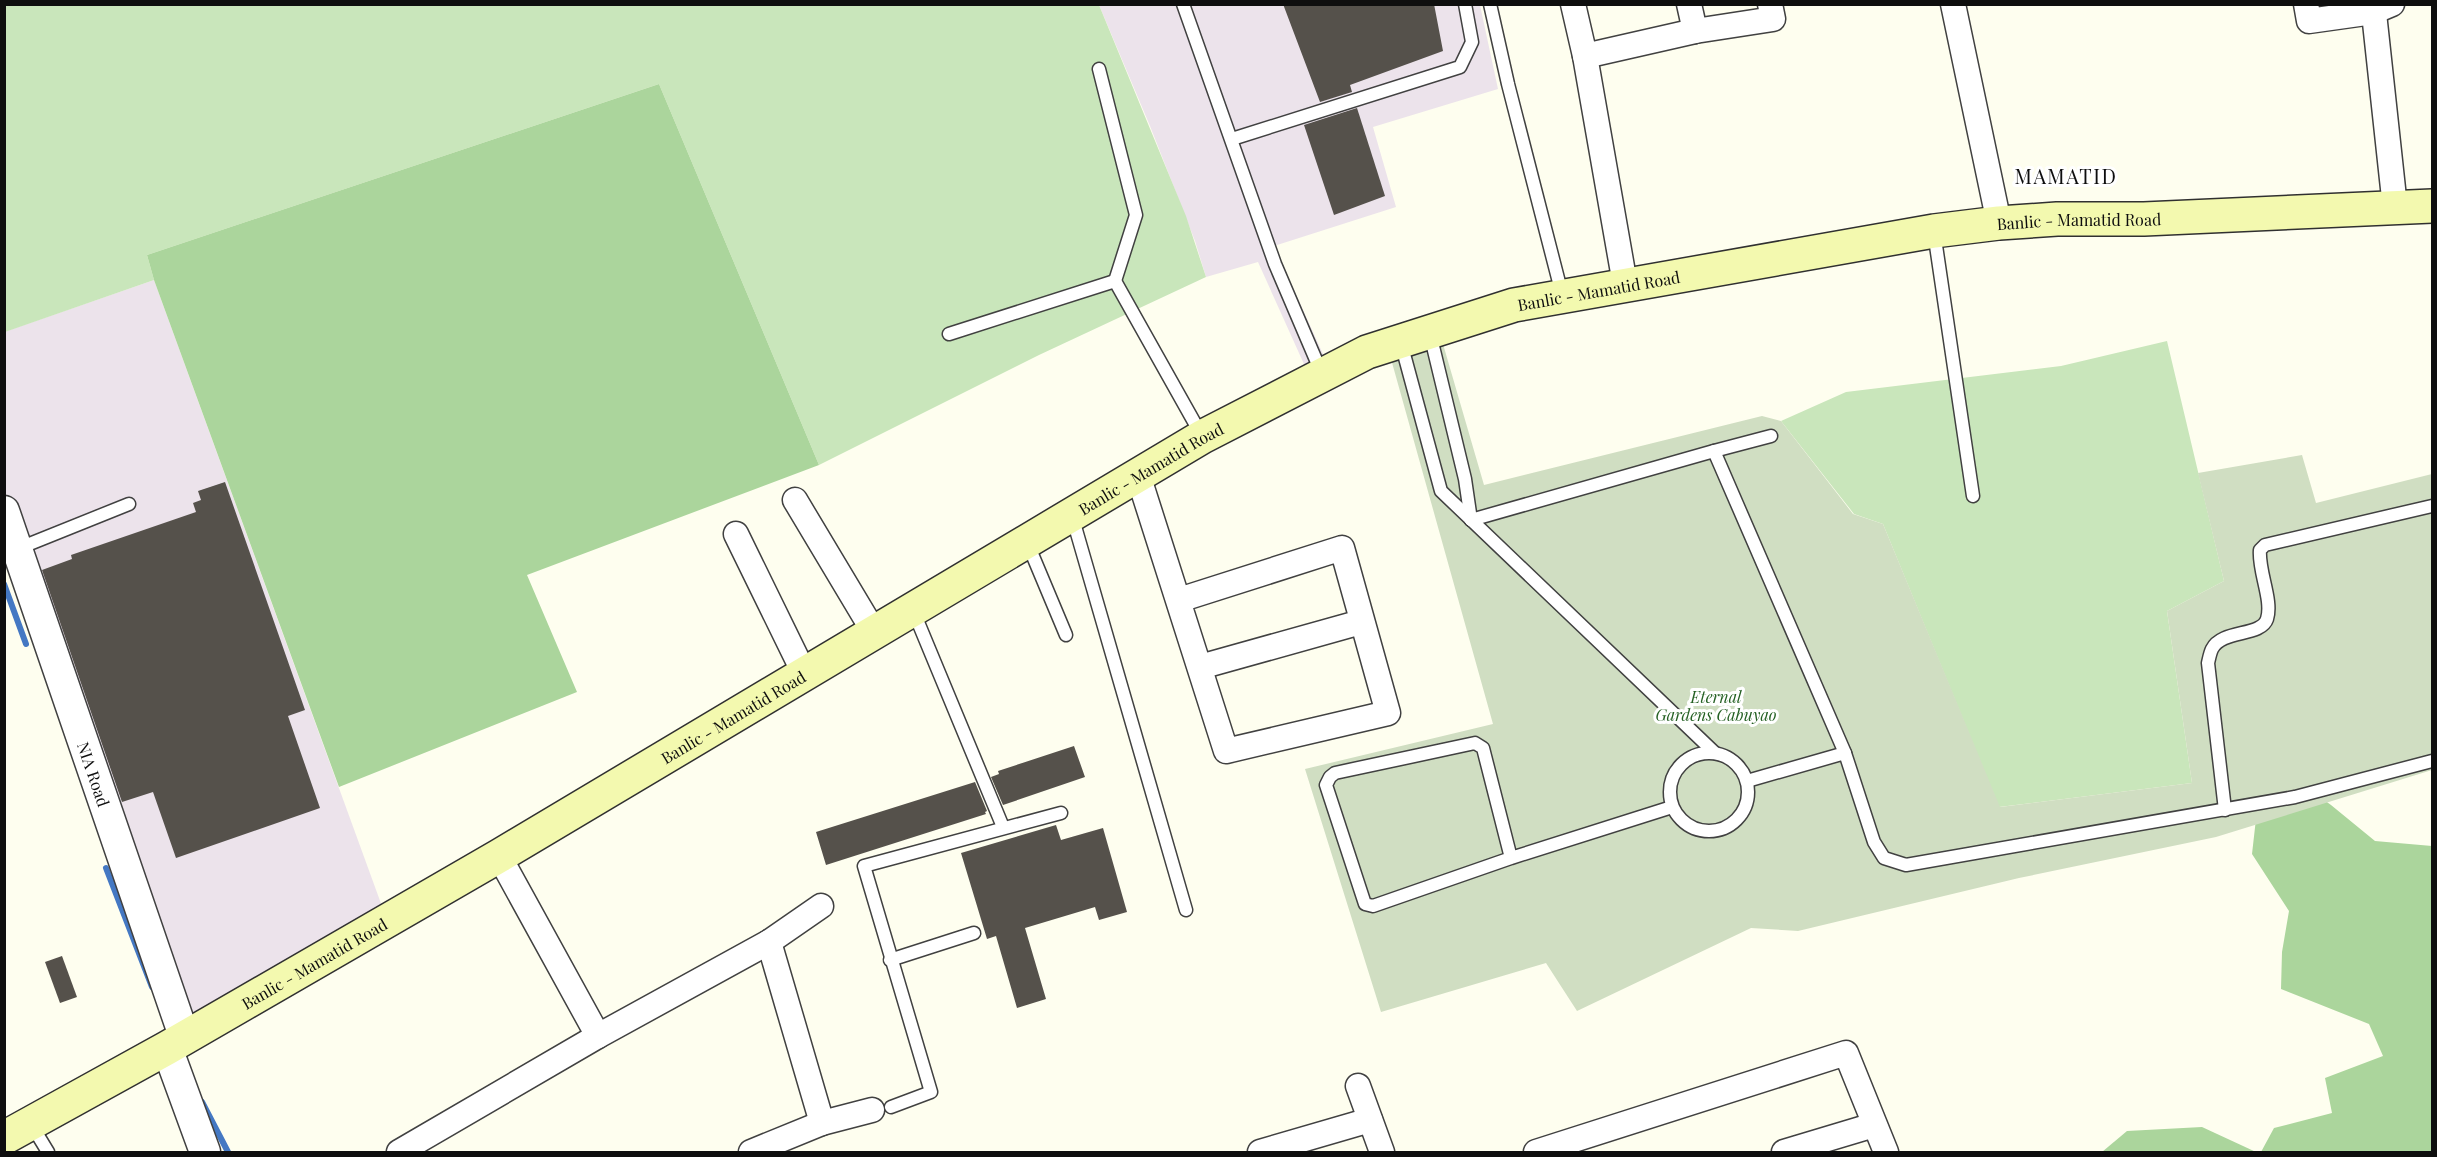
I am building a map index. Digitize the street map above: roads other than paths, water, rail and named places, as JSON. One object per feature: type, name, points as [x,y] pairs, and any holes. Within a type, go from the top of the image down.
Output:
[{"type":"main road","name":"Banlic - Mamatid Road","points":[[18,1131],[499,856],[1202,436],[1367,352],[1514,305],[1934,231],[1999,222],[2144,219],[2433,206]]},
{"type":"street","points":[[1574,4],[1586,57],[1625,284]]},
{"type":"street","points":[[1689,4],[1695,31]]},
{"type":"street","points":[[1586,57],[1695,31],[1773,19],[1770,4]]},
{"type":"street","points":[[1953,4],[1999,222]]},
{"type":"street","points":[[2306,4],[2309,21],[2379,7],[2395,207]]},
{"type":"street","points":[[1138,475],[1226,751],[1388,713],[1342,548],[1179,600]]},
{"type":"street","points":[[795,500],[874,632]]},
{"type":"street","name":"NIA Road","points":[[4,511],[175,1042],[205,1152]]},
{"type":"street","points":[[736,534],[804,673]]},
{"type":"street","points":[[1200,667],[1361,622]]},
{"type":"street","points":[[499,856],[598,1036]]},
{"type":"street","points":[[399,1152],[598,1036],[769,942],[821,906]]},
{"type":"street","points":[[769,942],[822,1123]]},
{"type":"street","points":[[1536,1152],[1846,1053],[1886,1152]]},
{"type":"street","points":[[1358,1086],[1382,1152]]},
{"type":"street","points":[[751,1152],[822,1123],[882,1109]]},
{"type":"street","points":[[1260,1152],[1370,1120]]},
{"type":"street","points":[[1784,1152],[1874,1125]]},
{"type":"lane","points":[[1183,4],[1275,264],[1322,375]]},
{"type":"lane","points":[[1232,139],[1460,67],[1472,42],[1465,4]]},
{"type":"lane","points":[[1490,4],[1508,84],[1563,295]]},
{"type":"lane","points":[[1099,69],[1136,215],[1115,281],[1202,436]]},
{"type":"lane","points":[[1934,231],[1973,496]]},
{"type":"lane","points":[[949,334],[1115,281]]},
{"type":"lane","points":[[1415,337],[1465,479],[1471,520]]},
{"type":"lane","points":[[1415,337],[1441,491],[1715,753],[1735,762],[1747,781],[1749,791],[1743,812],[1736,821],[1719,830],[1710,831],[1691,827],[1683,822],[1672,807],[1670,787],[1677,768],[1694,755],[1715,753]]},
{"type":"lane","points":[[1471,520],[1771,436]]},
{"type":"lane","points":[[1714,451],[1845,753],[1874,842],[1884,858],[1906,865],[2225,810],[2306,794],[2433,761]]},
{"type":"lane","points":[[17,549],[129,504]]},
{"type":"lane","points":[[2225,810],[2208,663],[2212,648],[2228,636],[2260,628],[2267,620],[2259,560],[2260,550],[2265,545],[2433,506]]},
{"type":"lane","points":[[1071,514],[1186,910]]},
{"type":"lane","points":[[1026,541],[1066,635]]},
{"type":"lane","points":[[913,609],[1003,827]]},
{"type":"lane","points":[[1511,858],[1483,748],[1475,743],[1335,773],[1326,785],[1365,904],[1381,904],[1511,858],[1672,807]]},
{"type":"lane","points":[[1747,781],[1845,753]]},
{"type":"lane","points":[[882,1109],[931,1092],[864,866],[1061,813]]},
{"type":"lane","points":[[891,960],[974,933]]},
{"type":"lane","points":[[18,1131],[48,1152]]},
{"type":"waterway","points":[[4,584],[26,644]]},
{"type":"waterway","points":[[106,868],[152,987]]},
{"type":"waterway","points":[[202,1102],[228,1152]]},
{"type":"district","name":"MAMATID","points":[[2066,175]]},
{"type":"park label","name":"Eternal Gardens Cabuyao","points":[[1716,705]]}]
